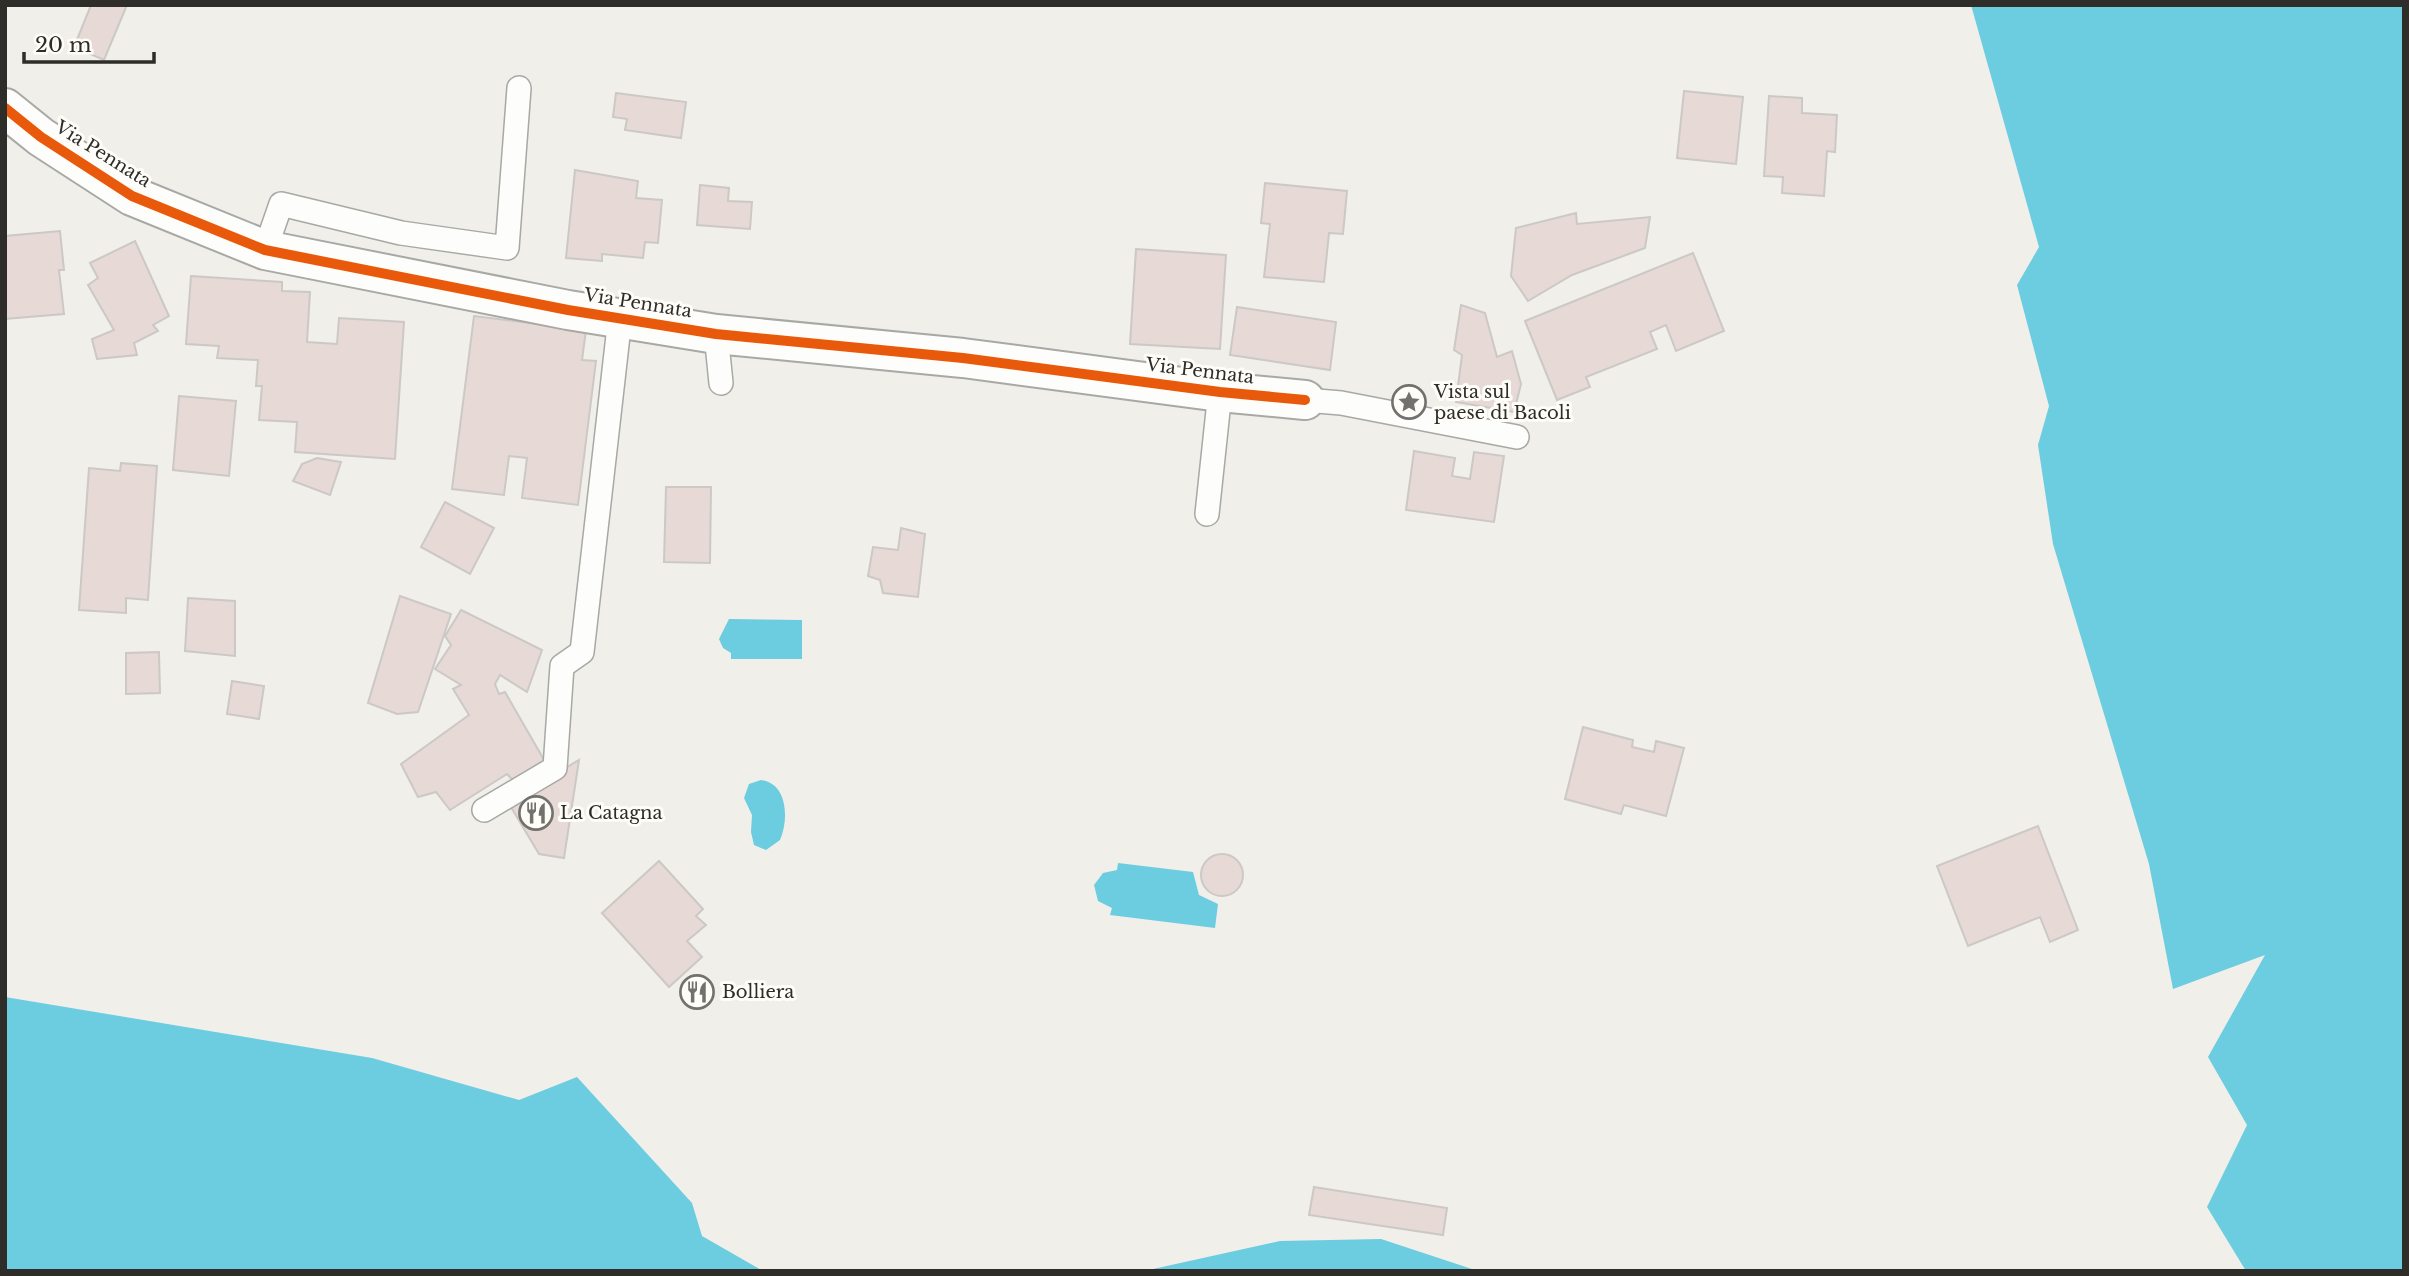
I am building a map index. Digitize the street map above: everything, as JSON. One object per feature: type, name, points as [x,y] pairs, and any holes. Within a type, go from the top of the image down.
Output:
[{"type":"street","name":"Via Pennata","points":[[5,108],[41,137],[132,196],[265,250],[716,334],[963,358],[1220,392],[1305,400]]},
{"type":"lane","points":[[265,250],[281,204],[401,233],[507,248],[519,88]]},
{"type":"lane","points":[[484,810],[555,768],[562,666],[582,652],[620,318]]},
{"type":"lane","points":[[716,334],[721,383]]},
{"type":"lane","points":[[1207,514],[1220,392]]},
{"type":"lane","name":"Via Pennata","points":[[1305,400],[1341,403],[1517,437]]},
{"type":"water","points":[[1971,5],[2404,5],[2404,1271],[2246,1271],[2207,1207],[2247,1125],[2208,1057],[2265,955],[2173,989],[2149,864],[2053,544],[2038,445],[2049,406],[2017,285],[2039,247]]},
{"type":"water","points":[[729,619],[802,620],[802,659],[731,659],[731,653],[723,648],[719,639]]},
{"type":"water","points":[[761,780],[777,788],[785,813],[780,840],[766,850],[754,845],[751,832],[752,815],[744,798],[749,784]]},
{"type":"water","points":[[1118,863],[1193,872],[1199,895],[1218,904],[1215,928],[1110,915],[1112,908],[1098,901],[1094,885],[1103,873],[1117,870]]},
{"type":"water","points":[[5,997],[372,1058],[519,1100],[577,1077],[692,1203],[702,1236],[763,1271],[5,1271]]},
{"type":"water","points":[[1381,1239],[1478,1271],[1144,1271],[1280,1241]]},
{"type":"building","points":[[91,5],[127,5],[104,60],[74,47]]},
{"type":"building","points":[[1684,91],[1743,97],[1736,164],[1677,158]]},
{"type":"building","points":[[616,93],[686,102],[681,138],[625,130],[627,119],[613,117]]},
{"type":"building","points":[[1769,96],[1802,98],[1802,113],[1837,115],[1835,152],[1827,151],[1824,196],[1782,193],[1783,177],[1764,176]]},
{"type":"building","points":[[575,170],[638,181],[636,198],[662,200],[658,243],[645,242],[643,258],[602,254],[602,261],[566,258]]},
{"type":"building","points":[[1265,183],[1347,191],[1343,234],[1329,233],[1324,282],[1264,277],[1270,224],[1261,223]]},
{"type":"building","points":[[700,185],[729,188],[728,201],[752,202],[750,229],[697,225]]},
{"type":"building","points":[[1576,213],[1577,224],[1650,217],[1645,248],[1572,275],[1528,301],[1511,276],[1516,228]]},
{"type":"building","points":[[60,231],[64,270],[59,270],[64,314],[5,319],[5,236]]},
{"type":"building","points":[[135,241],[169,316],[153,325],[158,331],[134,343],[137,355],[97,359],[92,339],[114,330],[88,285],[98,278],[90,263]]},
{"type":"building","points":[[1136,249],[1226,255],[1220,349],[1130,344]]},
{"type":"building","points":[[1693,253],[1724,331],[1676,351],[1666,325],[1650,332],[1657,349],[1586,377],[1590,387],[1557,400],[1525,321]]},
{"type":"building","points":[[191,276],[282,282],[282,291],[310,292],[307,342],[337,344],[339,318],[404,322],[395,459],[295,452],[297,422],[259,420],[262,386],[256,386],[258,360],[217,358],[219,346],[186,344]]},
{"type":"building","points":[[1461,305],[1485,313],[1497,357],[1512,351],[1521,384],[1514,412],[1456,402],[1462,355],[1454,350]]},
{"type":"building","points":[[1237,307],[1336,322],[1330,370],[1230,355]]},
{"type":"building","points":[[474,316],[586,330],[582,360],[596,361],[578,505],[522,498],[527,458],[509,456],[504,495],[452,489]]},
{"type":"building","points":[[179,396],[236,401],[229,476],[173,470]]},
{"type":"building","points":[[1414,451],[1455,458],[1452,476],[1470,479],[1474,452],[1504,456],[1494,522],[1406,510]]},
{"type":"building","points":[[317,458],[341,462],[330,495],[293,481],[302,464]]},
{"type":"building","points":[[121,463],[157,466],[148,600],[126,598],[126,613],[79,610],[89,468],[120,471]]},
{"type":"building","points":[[666,487],[711,487],[710,563],[664,562]]},
{"type":"building","points":[[445,502],[494,528],[470,574],[421,547]]},
{"type":"building","points":[[901,528],[925,534],[918,597],[883,593],[880,580],[868,576],[873,547],[898,550]]},
{"type":"building","points":[[400,596],[451,614],[418,712],[397,714],[368,703]]},
{"type":"building","points":[[188,598],[235,601],[235,656],[185,651]]},
{"type":"building","points":[[461,610],[542,650],[527,692],[500,675],[495,684],[499,694],[505,692],[547,765],[519,787],[507,774],[450,810],[436,792],[418,797],[401,764],[469,715],[453,689],[461,685],[435,669],[451,645],[445,636]]},
{"type":"building","points":[[159,652],[160,693],[126,694],[126,653]]},
{"type":"building","points":[[232,681],[264,686],[259,719],[227,714]]},
{"type":"building","points":[[1583,727],[1633,740],[1632,747],[1654,752],[1656,741],[1684,748],[1666,816],[1624,805],[1621,814],[1565,799]]},
{"type":"building","points":[[579,760],[564,858],[539,854],[508,802]]},
{"type":"building","points":[[2038,826],[2078,930],[2050,942],[2040,917],[1968,946],[1937,866]]},
{"type":"building","points":[[1222,854],[1237,860],[1243,875],[1237,890],[1222,896],[1207,890],[1201,875],[1207,860]]},
{"type":"building","points":[[659,861],[703,909],[696,916],[706,925],[687,941],[702,957],[669,987],[602,913]]},
{"type":"building","points":[[1314,1187],[1447,1208],[1443,1235],[1309,1215]]},
{"type":"cycle path","points":[[5,108],[41,137],[132,196],[265,250],[568,310],[716,334],[963,358],[1220,392],[1305,400]]},
{"type":"place","name":"Vista sul paese di Bacoli","points":[[1409,402]]},
{"type":"place","name":"La Catagna","points":[[536,813]]},
{"type":"place","name":"Bolliera","points":[[697,992]]}]
